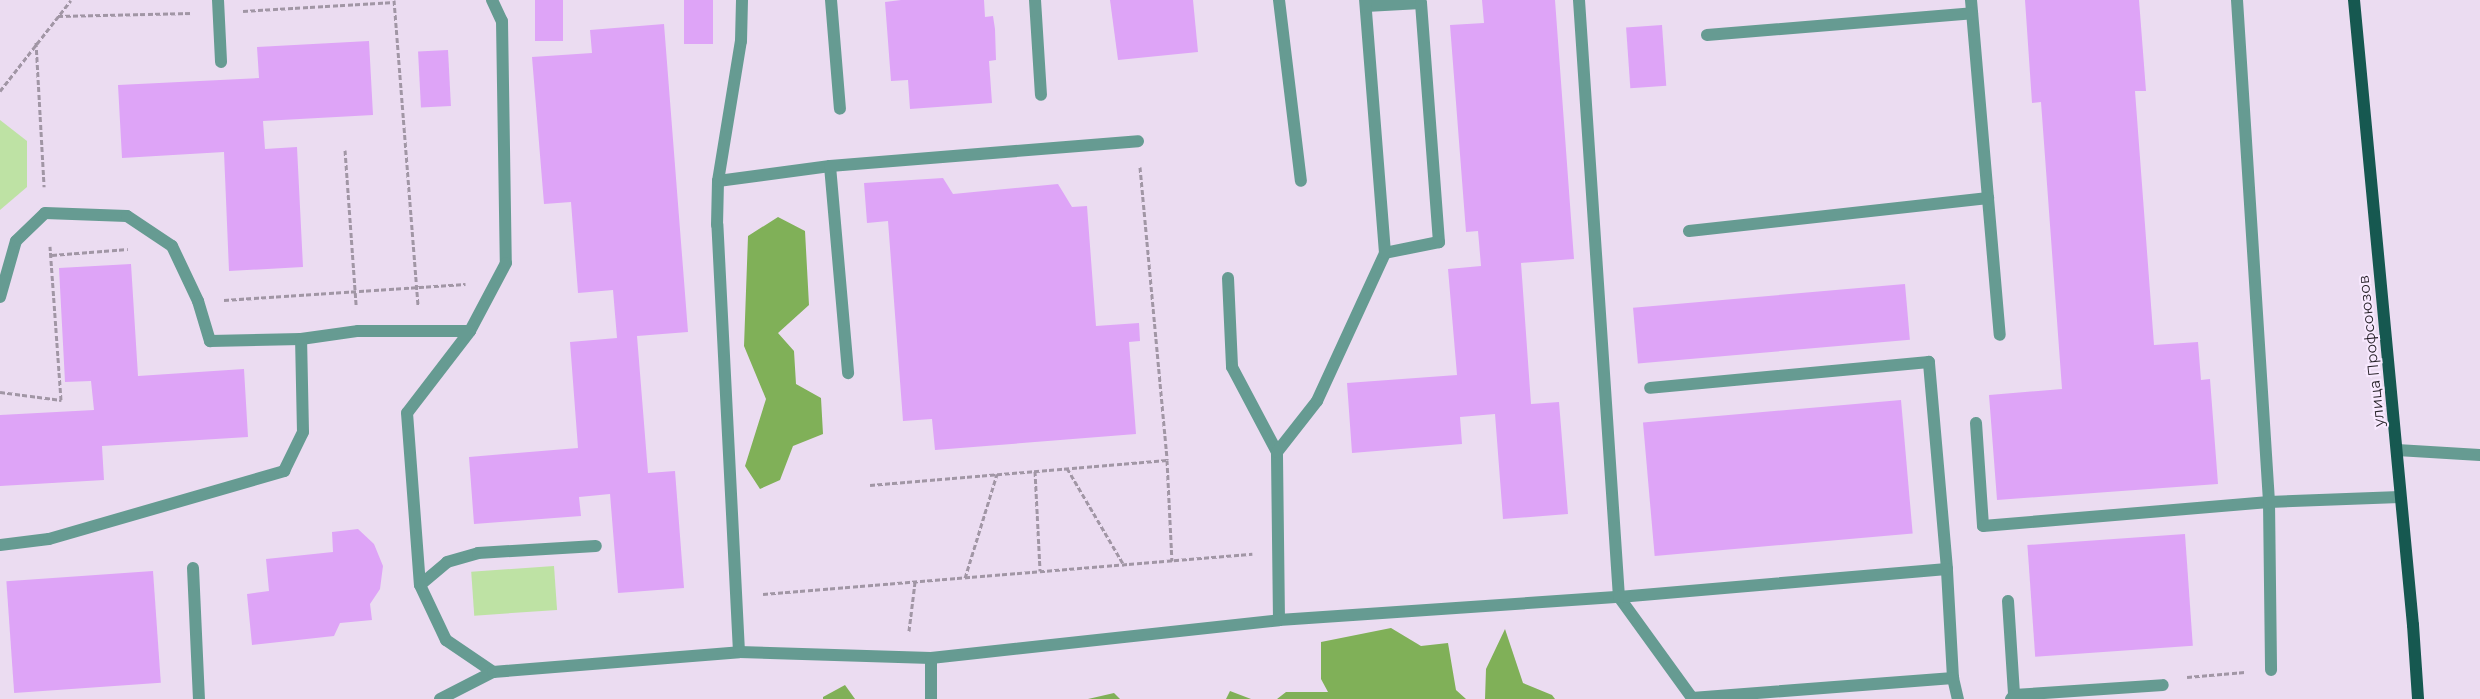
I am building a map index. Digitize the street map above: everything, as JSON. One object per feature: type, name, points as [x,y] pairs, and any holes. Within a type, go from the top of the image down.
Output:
[{"type":"main road","name":"улица Профсоюзов","points":[[2354,0],[2413,624],[2418,699]]},
{"type":"lane","points":[[218,0],[221,62]]},
{"type":"lane","points":[[492,0],[502,21],[506,263],[470,331],[407,413],[420,585],[446,640],[493,672]]},
{"type":"lane","points":[[738,652],[717,224],[718,181],[741,41],[742,0]]},
{"type":"lane","points":[[831,0],[840,109]]},
{"type":"lane","points":[[1035,0],[1041,94]]},
{"type":"lane","points":[[1279,0],[1301,181]]},
{"type":"lane","points":[[1579,0],[1619,597],[1692,698],[1954,678]]},
{"type":"lane","points":[[2237,0],[2269,502],[2271,670]]},
{"type":"lane","points":[[1277,452],[1317,401],[1384,253],[1366,3],[1421,3],[1438,242],[1384,253]]},
{"type":"lane","points":[[1707,35],[1972,6],[2000,336]]},
{"type":"lane","points":[[718,181],[830,166],[1138,141]]},
{"type":"lane","points":[[830,166],[848,373]]},
{"type":"lane","points":[[1689,231],[1988,198]]},
{"type":"lane","points":[[0,297],[16,242],[45,214],[127,216],[172,246],[198,301],[210,340],[301,339],[358,331],[470,331]]},
{"type":"lane","points":[[1228,278],[1232,367],[1277,452],[1279,620]]},
{"type":"lane","points":[[0,545],[49,539],[284,471],[303,432],[301,339]]},
{"type":"lane","points":[[1650,388],[1929,362],[1947,570],[1954,678],[1958,699]]},
{"type":"lane","points":[[1976,423],[1983,526],[2269,502],[2400,498]]},
{"type":"lane","points":[[2397,450],[2480,455]]},
{"type":"lane","points":[[420,585],[448,562],[478,553],[596,546]]},
{"type":"lane","points":[[193,568],[199,699]]},
{"type":"lane","points":[[440,699],[493,672],[738,652],[931,658],[1279,620],[1619,597],[1947,570]]},
{"type":"lane","points":[[2008,601],[2013,697],[2163,685]]},
{"type":"lane","points":[[931,658],[931,694]]},
{"type":"path","points":[[0,91],[71,0]]},
{"type":"path","points":[[394,0],[420,331]]},
{"type":"path","points":[[1138,141],[1167,460],[1172,561]]},
{"type":"path","points":[[345,150],[358,331]]},
{"type":"path","points":[[52,255],[172,246]]},
{"type":"path","points":[[198,301],[416,288],[498,281]]},
{"type":"path","points":[[0,392],[61,400]]},
{"type":"path","points":[[870,485],[1167,460]]},
{"type":"path","points":[[1068,468],[1124,564]]},
{"type":"path","points":[[1035,471],[1040,571]]},
{"type":"path","points":[[965,578],[997,474]]},
{"type":"path","points":[[735,597],[1278,552]]},
{"type":"path","points":[[2179,677],[2271,670]]},
{"type":"green space","points":[[0,120],[27,141],[27,187],[0,210]]},
{"type":"green space","points":[[778,217],[805,231],[809,305],[778,333],[794,351],[796,384],[821,398],[823,434],[793,446],[780,480],[760,489],[745,466],[766,399],[744,346],[748,236]]},
{"type":"green space","points":[[554,566],[557,610],[474,616],[471,572]]},
{"type":"green space","points":[[1391,628],[1421,646],[1448,643],[1456,690],[1466,699],[1277,699],[1286,692],[1328,692],[1321,679],[1321,642]]},
{"type":"green space","points":[[1505,629],[1523,683],[1552,695],[1555,699],[1485,699],[1486,669]]},
{"type":"green space","points":[[845,685],[855,699],[823,699],[823,697]]},
{"type":"green space","points":[[1230,691],[1251,699],[1226,699]]},
{"type":"green space","points":[[1114,693],[1120,699],[1088,699]]},
{"type":"building","points":[[535,0],[563,0],[563,41],[535,41]]},
{"type":"building","points":[[684,0],[713,0],[713,44],[684,44]]},
{"type":"building","points":[[901,0],[984,0],[985,17],[993,16],[995,29],[996,60],[989,61],[992,103],[910,109],[908,80],[891,81],[885,2]]},
{"type":"building","points":[[1110,0],[1193,0],[1198,52],[1118,60]]},
{"type":"building","points":[[1482,0],[1555,0],[1574,259],[1521,263],[1531,404],[1559,402],[1568,514],[1503,519],[1495,414],[1460,417],[1462,444],[1352,453],[1347,383],[1457,375],[1448,269],[1481,266],[1478,231],[1466,232],[1450,25],[1484,23]]},
{"type":"building","points":[[2025,0],[2139,0],[2146,91],[2135,91],[2154,345],[2198,342],[2201,380],[2210,379],[2218,484],[1997,500],[1989,395],[2062,389],[2041,102],[2032,103]]},
{"type":"building","points":[[664,24],[688,332],[637,336],[648,473],[675,471],[684,588],[618,593],[610,494],[579,497],[581,516],[474,524],[469,457],[578,448],[570,342],[617,338],[613,290],[578,293],[571,202],[544,204],[532,57],[592,53],[590,30]]},
{"type":"building","points":[[1662,25],[1666,86],[1630,88],[1626,28]]},
{"type":"building","points":[[369,41],[373,115],[263,121],[265,149],[297,147],[303,267],[229,271],[224,152],[122,158],[118,85],[259,78],[257,47]]},
{"type":"building","points":[[448,50],[451,106],[421,107],[418,52]]},
{"type":"building","points":[[943,178],[953,194],[1058,184],[1072,207],[1087,206],[1096,326],[1139,323],[1140,341],[1129,342],[1136,434],[935,450],[932,419],[903,421],[888,221],[867,223],[864,183]]},
{"type":"building","points":[[131,264],[138,376],[244,369],[248,437],[102,446],[104,480],[0,486],[0,415],[94,410],[91,381],[65,382],[59,268]]},
{"type":"building","points":[[1905,284],[1910,340],[1638,364],[1633,308]]},
{"type":"building","points":[[1901,400],[1913,533],[1655,556],[1643,423]]},
{"type":"building","points":[[358,529],[374,544],[383,566],[380,589],[370,604],[372,620],[340,623],[334,636],[252,645],[247,594],[269,591],[266,559],[333,552],[332,532]]},
{"type":"building","points":[[2185,534],[2193,646],[2035,657],[2027,545]]},
{"type":"building","points":[[153,571],[161,683],[14,693],[6,581]]}]
